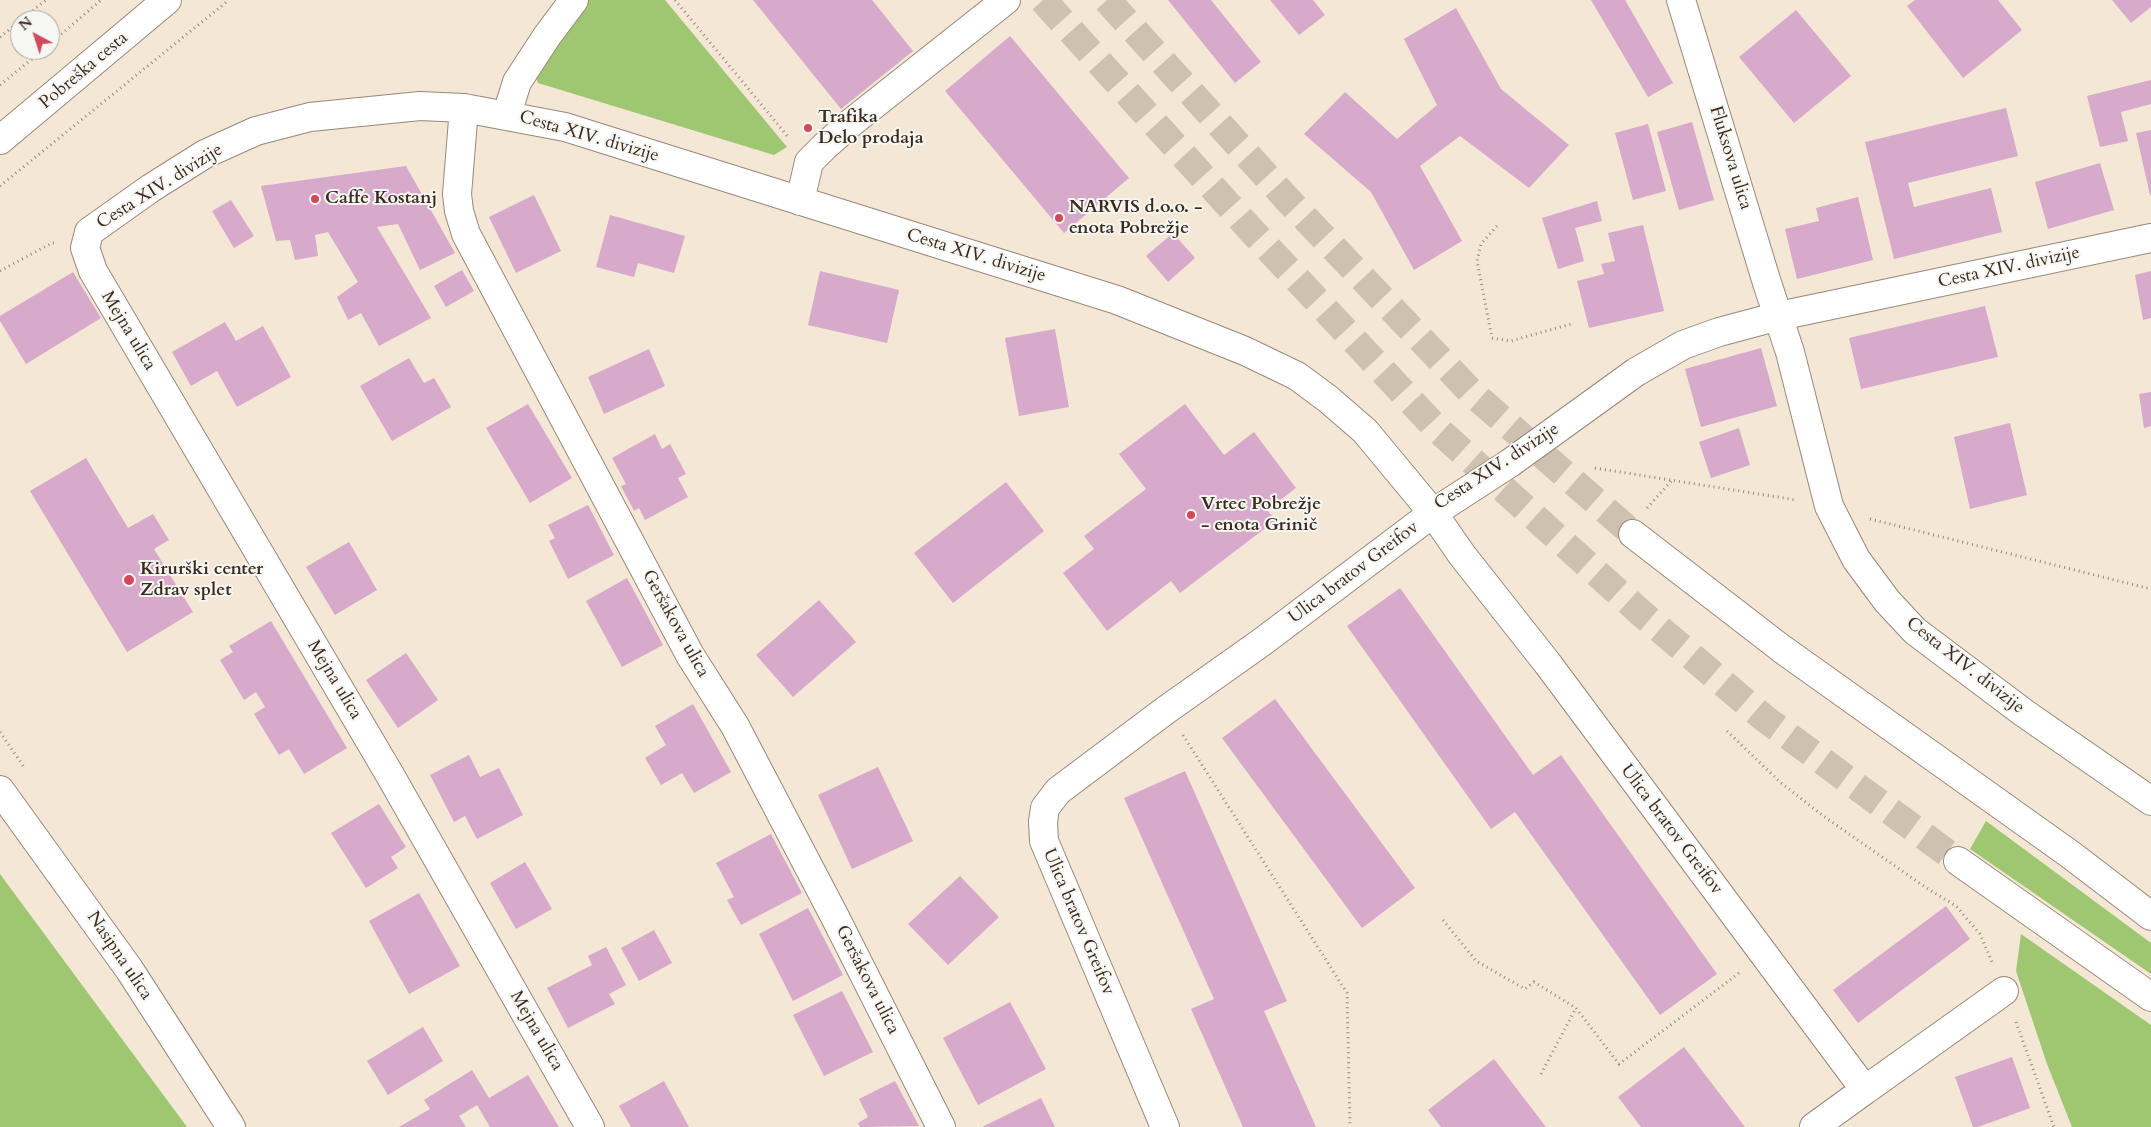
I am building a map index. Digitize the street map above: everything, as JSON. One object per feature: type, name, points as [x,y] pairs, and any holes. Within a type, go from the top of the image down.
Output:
[{"type":"main road","name":"Pobreška cesta","points":[[0,140],[167,0]]},
{"type":"main road","points":[[507,114],[517,82],[547,36],[574,0]]},
{"type":"main road","points":[[800,201],[809,162],[825,146],[852,122],[1006,0]]},
{"type":"main road","name":"Fluksova ulica","points":[[1686,1],[1767,283],[1779,316]]},
{"type":"main road","name":"Cesta XIV. divizije","points":[[89,232],[151,188],[204,154],[256,131],[310,117],[420,106],[464,108],[507,114],[565,127],[1117,300],[1244,351],[1297,376],[1366,431],[1432,513],[1510,463],[1659,358],[1683,345],[1719,332],[1779,316],[2151,238]]},
{"type":"main road","name":"Geršakova ulica","points":[[464,108],[457,194],[459,211],[466,234],[690,655],[735,726],[840,925],[941,1127]]},
{"type":"main road","name":"Mejna ulica","points":[[89,232],[85,248],[93,271],[390,775],[590,1127]]},
{"type":"main road","name":"Cesta XIV. divizije","points":[[1779,316],[1829,506],[1856,559],[1886,601],[1915,631],[2024,713],[2151,801]]},
{"type":"main road","name":"Ulica bratov Greifov","points":[[1165,1127],[1044,841],[1043,822],[1045,808],[1058,791],[1166,710],[1262,642],[1432,513],[1462,555],[1548,664],[1865,1090]]},
{"type":"main road","points":[[1633,534],[1782,649],[2115,888],[2151,916]]},
{"type":"main road","name":"Nasipna ulica","points":[[0,790],[28,826],[129,969],[231,1127]]},
{"type":"main road","points":[[1958,860],[2151,997]]},
{"type":"main road","points":[[2115,888],[2151,907]]},
{"type":"main road","points":[[1814,1127],[2004,991]]},
{"type":"path","points":[[33,10],[46,0]]},
{"type":"path","points":[[60,35],[101,0]]},
{"type":"path","points":[[0,186],[229,0]]},
{"type":"path","points":[[675,0],[790,140]]},
{"type":"path","points":[[0,37],[10,28]]},
{"type":"path","points":[[0,85],[31,60]]},
{"type":"path","points":[[1497,226],[1481,244],[1476,261],[1492,338],[1511,340],[1571,324]]},
{"type":"path","points":[[0,270],[52,243],[59,244]]},
{"type":"path","points":[[1595,468],[1674,479],[1829,506],[2151,589]]},
{"type":"path","points":[[1645,510],[1674,479]]},
{"type":"path","points":[[1166,710],[1346,993],[1350,1127]]},
{"type":"path","points":[[1727,731],[1780,782],[1822,815],[1925,887],[1956,906],[1980,934],[2004,991],[2054,1127]]},
{"type":"path","points":[[0,732],[27,772]]},
{"type":"path","points":[[1443,920],[1476,961],[1524,989],[1534,982],[1576,1008],[1619,1064],[1763,955]]},
{"type":"path","points":[[1541,1074],[1576,1008]]},
{"type":"green space","points":[[588,0],[665,0],[787,147],[774,155],[538,83],[535,75]]},
{"type":"green space","points":[[1986,821],[2151,943],[2151,974],[1970,849]]},
{"type":"green space","points":[[0,874],[187,1127],[0,1127]]},
{"type":"green space","points":[[2021,934],[2151,1025],[2151,1127],[2072,1127],[2047,1064],[2016,971]]},
{"type":"building","points":[[753,0],[872,0],[913,51],[841,109]]},
{"type":"building","points":[[1168,0],[1211,0],[1261,62],[1235,83]]},
{"type":"building","points":[[1270,0],[1313,0],[1325,15],[1299,35]]},
{"type":"building","points":[[1591,0],[1625,0],[1673,83],[1648,97]]},
{"type":"building","points":[[1915,0],[1998,0],[2022,30],[1963,78],[1907,6]]},
{"type":"building","points":[[2112,0],[2151,0],[2151,7],[2131,23]]},
{"type":"building","points":[[1456,8],[1501,89],[1569,145],[1529,188],[1460,136],[1420,166],[1462,241],[1414,270],[1371,192],[1304,134],[1345,92],[1397,139],[1437,105],[1404,39]]},
{"type":"building","points":[[1796,10],[1851,76],[1794,123],[1739,57]]},
{"type":"building","points":[[1010,36],[1129,178],[1064,233],[945,91]]},
{"type":"building","points":[[2151,80],[2151,104],[2121,112],[2128,141],[2100,147],[2087,96]]},
{"type":"building","points":[[2006,108],[2018,156],[1908,183],[1914,207],[1991,188],[2002,232],[1894,259],[1865,142]]},
{"type":"building","points":[[1692,122],[1714,200],[1679,210],[1657,132]]},
{"type":"building","points":[[1648,124],[1666,191],[1633,200],[1615,133]]},
{"type":"building","points":[[2151,130],[2151,195],[2150,195],[2136,133]]},
{"type":"building","points":[[2100,163],[2114,210],[2048,229],[2035,182]]},
{"type":"building","points":[[406,166],[455,253],[420,270],[398,224],[377,227],[431,318],[379,346],[361,313],[348,320],[337,297],[358,282],[328,232],[315,235],[318,256],[295,260],[290,240],[276,241],[261,186]]},
{"type":"building","points":[[534,195],[561,251],[516,273],[489,217]]},
{"type":"building","points":[[1858,197],[1873,260],[1797,279],[1785,229],[1819,221],[1816,208]]},
{"type":"building","points":[[231,200],[254,236],[234,248],[212,211]]},
{"type":"building","points":[[1597,201],[1602,221],[1575,228],[1584,261],[1558,269],[1542,218]]},
{"type":"building","points":[[610,215],[685,236],[674,273],[638,263],[634,277],[596,267]]},
{"type":"building","points":[[1643,225],[1664,311],[1589,328],[1577,281],[1604,274],[1601,264],[1615,261],[1608,233]]},
{"type":"building","points":[[1173,233],[1195,258],[1168,282],[1146,256]]},
{"type":"building","points":[[462,270],[474,291],[446,307],[434,286]]},
{"type":"building","points":[[820,271],[899,290],[887,343],[808,325]]},
{"type":"building","points":[[2151,271],[2151,318],[2143,320],[2135,275]]},
{"type":"building","points":[[73,272],[101,318],[26,364],[0,321],[0,316]]},
{"type":"building","points":[[1985,306],[1998,357],[1861,389],[1849,338]]},
{"type":"building","points":[[225,322],[236,341],[263,326],[291,377],[237,407],[217,371],[191,386],[172,352]]},
{"type":"building","points":[[1055,329],[1069,407],[1019,416],[1005,338]]},
{"type":"building","points":[[1761,348],[1777,406],[1701,427],[1685,369]]},
{"type":"building","points":[[649,349],[665,386],[604,414],[588,377]]},
{"type":"building","points":[[409,358],[424,383],[434,378],[451,407],[392,441],[360,386]]},
{"type":"building","points":[[2151,392],[2151,426],[2144,428],[2139,394]]},
{"type":"building","points":[[528,404],[572,478],[530,503],[486,428]]},
{"type":"building","name":"Vrtec Pobrežje - enota Grinič","points":[[1185,404],[1224,455],[1254,432],[1296,488],[1267,510],[1276,520],[1180,593],[1171,581],[1107,631],[1063,573],[1094,549],[1084,536],[1146,489],[1119,454]]},
{"type":"building","points":[[2010,423],[2027,495],[1970,509],[1954,437]]},
{"type":"building","points":[[1739,428],[1750,465],[1711,478],[1699,442]]},
{"type":"building","points":[[655,434],[662,449],[670,444],[686,474],[678,478],[688,497],[645,520],[639,508],[634,511],[621,486],[626,484],[612,458]]},
{"type":"building","name":"Kirurški center Zdrav splet","points":[[86,458],[128,528],[153,514],[169,540],[154,549],[193,612],[127,652],[30,491]]},
{"type":"building","points":[[1006,482],[1044,531],[953,603],[914,553]]},
{"type":"building","points":[[588,505],[614,555],[568,579],[549,541],[555,538],[548,525]]},
{"type":"building","points":[[349,542],[377,590],[335,615],[306,567]]},
{"type":"building","points":[[627,578],[663,645],[622,667],[586,601]]},
{"type":"building","points":[[1400,588],[1533,775],[1561,755],[1717,974],[1660,1015],[1515,812],[1491,829],[1347,626]]},
{"type":"building","points":[[819,600],[856,642],[793,697],[756,655]]},
{"type":"building","points":[[271,621],[347,748],[304,774],[289,749],[279,755],[254,714],[265,707],[256,692],[244,700],[220,660],[233,652],[229,646]]},
{"type":"building","points":[[406,653],[438,700],[398,728],[366,680]]},
{"type":"building","points":[[1275,699],[1415,888],[1362,928],[1222,738]]},
{"type":"building","points":[[693,704],[731,772],[694,793],[682,773],[661,785],[645,758],[666,745],[655,726]]},
{"type":"building","points":[[469,755],[480,777],[499,768],[523,815],[477,839],[465,816],[454,822],[430,775]]},
{"type":"building","points":[[878,767],[913,841],[852,869],[818,795]]},
{"type":"building","points":[[1185,771],[1287,1001],[1264,1011],[1316,1127],[1243,1127],[1191,1009],[1214,999],[1124,798]]},
{"type":"building","points":[[379,804],[406,847],[391,857],[398,868],[366,888],[331,833]]},
{"type":"building","points":[[771,834],[802,893],[741,925],[727,900],[734,897],[716,863]]},
{"type":"building","points":[[525,862],[552,909],[516,929],[490,883]]},
{"type":"building","points":[[960,876],[999,917],[948,965],[908,924]]},
{"type":"building","points":[[419,893],[460,966],[409,994],[369,921]]},
{"type":"building","points":[[1946,906],[1970,939],[1858,1023],[1833,990]]},
{"type":"building","points":[[808,908],[843,975],[793,1001],[759,934]]},
{"type":"building","points":[[654,930],[672,963],[639,981],[621,948]]},
{"type":"building","points":[[606,947],[626,985],[609,994],[615,1004],[568,1028],[547,988],[592,965],[588,956]]},
{"type":"building","points":[[842,991],[873,1052],[824,1076],[793,1015]]},
{"type":"building","points":[[1010,1002],[1046,1069],[978,1105],[943,1038]]},
{"type":"building","points":[[423,1027],[443,1061],[388,1095],[367,1061]]},
{"type":"building","points":[[1684,1047],[1745,1127],[1641,1127],[1618,1097]]},
{"type":"building","points":[[2012,1057],[2030,1108],[1978,1127],[1973,1127],[1955,1077]]},
{"type":"building","points":[[1494,1059],[1546,1127],[1441,1127],[1428,1110]]},
{"type":"building","points":[[472,1070],[489,1098],[528,1075],[559,1127],[490,1127],[477,1105],[459,1116],[466,1127],[399,1127],[430,1109],[424,1100]]},
{"type":"building","points":[[664,1081],[689,1127],[631,1127],[619,1106]]},
{"type":"building","points":[[895,1081],[919,1126],[860,1127],[858,1123],[868,1117],[859,1099]]},
{"type":"building","points":[[1041,1098],[1055,1127],[982,1127]]},
{"type":"tunnel","points":[[1043,0],[1251,230],[1437,429],[1641,613],[1764,718],[1958,861]]},
{"type":"tunnel","points":[[1107,0],[1287,199],[1473,394],[1633,534]]},
{"type":"place","name":"Trafika Delo prodaja","points":[[808,128]]},
{"type":"place","name":"Caffe Kostanj","points":[[315,199]]},
{"type":"place","name":"NARVIS d.o.o. - enota Pobrežje","points":[[1059,218]]},
{"type":"place","name":"Vrtec Pobrežje - enota Grinič","points":[[1191,515]]},
{"type":"place","name":"Kirurški center Zdrav splet","points":[[129,580]]}]
